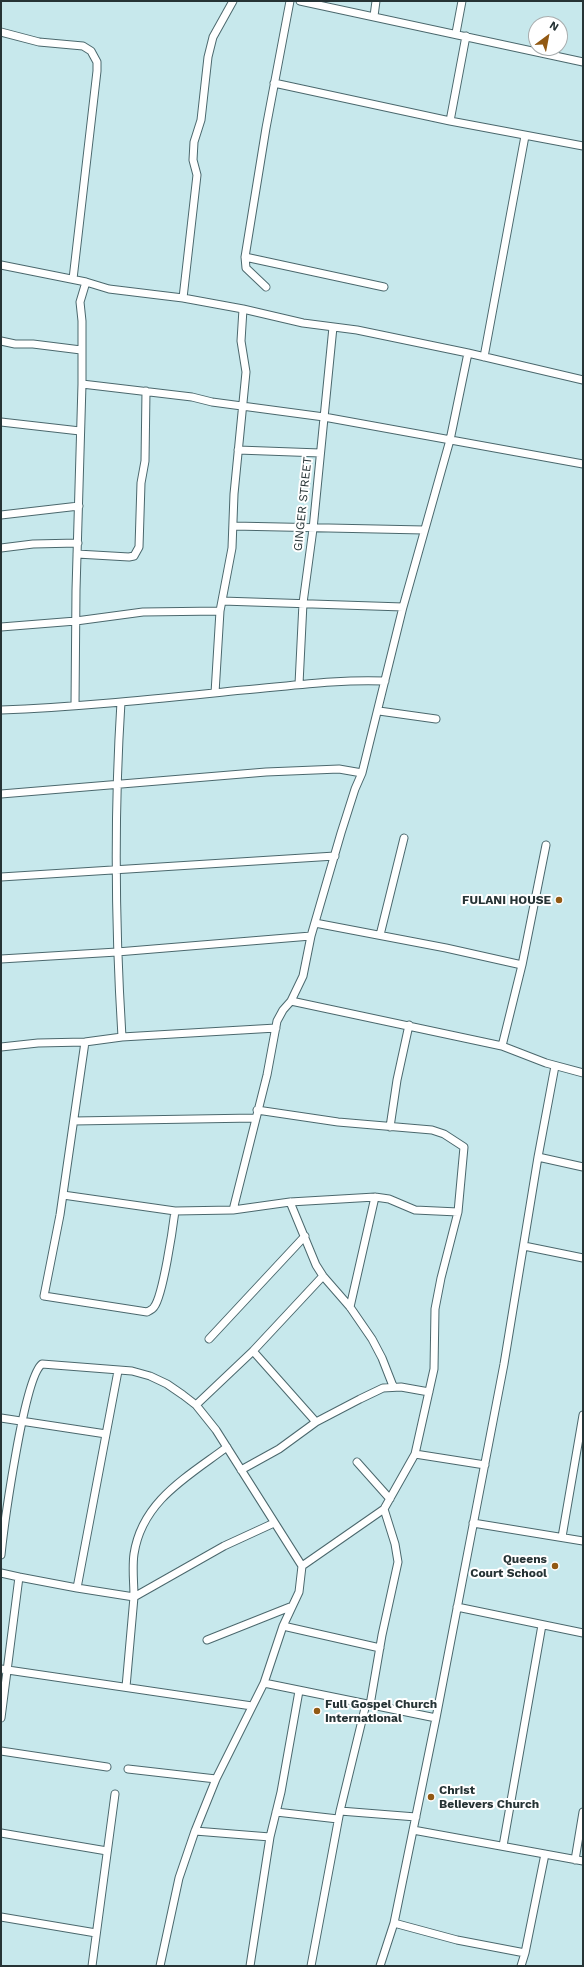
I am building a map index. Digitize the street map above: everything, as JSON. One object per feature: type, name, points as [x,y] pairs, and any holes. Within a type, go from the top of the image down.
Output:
[{"type":"street","points":[[183,298],[197,175],[193,160],[194,142],[201,120],[208,57],[214,33],[233,1]]},
{"type":"street","points":[[266,287],[246,268],[245,257],[274,83],[290,1]]},
{"type":"street","points":[[300,1],[456,33],[583,62]]},
{"type":"street","points":[[374,16],[376,1]]},
{"type":"street","points":[[456,33],[462,1]]},
{"type":"street","points":[[1,32],[39,42],[83,46],[91,51],[96,62],[97,72],[73,279]]},
{"type":"street","points":[[450,121],[466,36]]},
{"type":"street","points":[[274,83],[450,121],[583,146]]},
{"type":"street","points":[[484,357],[525,136]]},
{"type":"street","points":[[245,257],[384,287]]},
{"type":"street","points":[[1,265],[73,279],[109,289],[183,298],[243,309],[303,323],[357,330],[468,353],[583,380]]},
{"type":"street","points":[[75,705],[82,384],[82,321],[80,302],[86,282]]},
{"type":"street","points":[[215,693],[220,611],[232,548],[232,526],[238,450],[246,372],[241,341],[243,309]]},
{"type":"street","name":"GINGER STREET","points":[[299,684],[303,603],[313,529],[332,327]]},
{"type":"street","points":[[1,341],[15,344],[33,344],[81,350]]},
{"type":"street","points":[[233,1210],[267,1075],[279,1016],[291,1002],[303,976],[311,936],[349,806],[362,773],[403,607],[450,440],[468,353]]},
{"type":"street","points":[[82,384],[146,391],[324,417],[583,464]]},
{"type":"street","points":[[78,554],[129,557],[134,556],[139,547],[142,483],[145,461],[146,391]]},
{"type":"street","points":[[1,422],[80,431]]},
{"type":"street","points":[[238,450],[320,453]]},
{"type":"street","points":[[1,515],[79,506]]},
{"type":"street","points":[[232,526],[313,529],[424,530]]},
{"type":"street","points":[[1,548],[33,544],[78,543]]},
{"type":"street","points":[[222,601],[403,607]]},
{"type":"street","points":[[1,627],[76,621],[143,612],[220,611]]},
{"type":"street","points":[[1,710],[121,702],[299,684],[355,680],[385,681]]},
{"type":"street","points":[[121,702],[118,784],[117,952],[122,1037]]},
{"type":"street","points":[[378,711],[436,719]]},
{"type":"street","points":[[1,794],[313,769],[339,769],[362,773]]},
{"type":"street","points":[[380,935],[404,838]]},
{"type":"street","points":[[502,1046],[522,965],[546,845]]},
{"type":"street","points":[[1,876],[335,856]]},
{"type":"street","points":[[315,923],[522,965]]},
{"type":"street","points":[[1,959],[117,952],[311,936]]},
{"type":"street","points":[[291,1002],[409,1025],[502,1046],[555,1066],[583,1073]]},
{"type":"street","points":[[390,1128],[397,1080],[409,1025]]},
{"type":"street","points":[[1,1047],[38,1043],[85,1042],[122,1037],[276,1028]]},
{"type":"street","points":[[85,1042],[63,1195],[44,1296],[147,1312],[154,1307],[158,1300],[172,1236],[175,1211]]},
{"type":"street","points":[[380,1966],[394,1923],[436,1718],[485,1465],[555,1066]]},
{"type":"street","points":[[257,1110],[390,1128],[437,1131],[464,1147],[458,1212],[441,1278],[435,1309],[434,1369],[416,1454],[384,1509],[302,1566]]},
{"type":"street","points":[[74,1121],[255,1118]]},
{"type":"street","points":[[538,1157],[583,1167]]},
{"type":"street","points":[[63,1195],[175,1211],[233,1210],[290,1202],[375,1197],[389,1199],[415,1210],[458,1212]]},
{"type":"street","points":[[350,1307],[375,1197]]},
{"type":"street","points":[[290,1202],[305,1236],[310,1252],[323,1276],[350,1307],[372,1339],[393,1386]]},
{"type":"street","points":[[209,1339],[305,1236]]},
{"type":"street","points":[[524,1246],[583,1258]]},
{"type":"street","points":[[196,1405],[254,1351],[323,1276]]},
{"type":"street","points":[[254,1351],[316,1422]]},
{"type":"street","points":[[1,1555],[6,1513],[23,1421],[35,1372],[42,1364],[132,1371],[150,1376],[167,1384],[196,1405],[216,1430],[302,1566],[299,1592],[290,1607],[264,1683],[216,1779],[195,1830],[179,1878],[160,1966]]},
{"type":"street","points":[[77,1588],[118,1371]]},
{"type":"street","points":[[241,1470],[273,1453],[316,1422],[384,1388],[393,1386],[429,1392]]},
{"type":"street","points":[[562,1537],[580,1448],[583,1414]]},
{"type":"street","points":[[1,1418],[106,1434]]},
{"type":"street","points":[[126,1687],[134,1597],[134,1554],[145,1518],[164,1494],[226,1447]]},
{"type":"street","points":[[416,1454],[485,1465]]},
{"type":"street","points":[[357,1462],[390,1499]]},
{"type":"street","points":[[311,1966],[338,1819],[368,1705],[398,1562],[395,1544],[384,1509]]},
{"type":"street","points":[[1,1573],[77,1588],[134,1597],[224,1546],[274,1523]]},
{"type":"street","points":[[473,1523],[583,1541]]},
{"type":"street","points":[[1,1718],[4,1669],[19,1577]]},
{"type":"street","points":[[207,1640],[290,1607]]},
{"type":"street","points":[[457,1608],[583,1633]]},
{"type":"street","points":[[502,1846],[542,1625]]},
{"type":"street","points":[[283,1626],[380,1648]]},
{"type":"street","points":[[4,1669],[252,1706]]},
{"type":"street","points":[[264,1683],[436,1718]]},
{"type":"street","points":[[250,1966],[270,1837],[299,1691]]},
{"type":"street","points":[[1,1751],[107,1766]]},
{"type":"street","points":[[128,1769],[216,1779]]},
{"type":"street","points":[[92,1966],[115,1794]]},
{"type":"street","points":[[340,1811],[416,1817]]},
{"type":"street","points":[[276,1812],[338,1819]]},
{"type":"street","points":[[575,1860],[583,1812]]},
{"type":"street","points":[[195,1830],[270,1837]]},
{"type":"street","points":[[413,1830],[583,1861]]},
{"type":"street","points":[[1,1833],[107,1851]]},
{"type":"street","points":[[521,1966],[545,1854]]},
{"type":"street","points":[[1,1917],[96,1933]]},
{"type":"street","points":[[394,1923],[457,1940],[524,1953]]},
{"type":"place","name":"FULANI HOUSE","points":[[559,900]]},
{"type":"place","name":"Queens Court School","points":[[555,1566]]},
{"type":"place","name":"Full Gospel Church International","points":[[317,1711]]},
{"type":"place","name":"Christ Believers Church","points":[[431,1797]]}]
